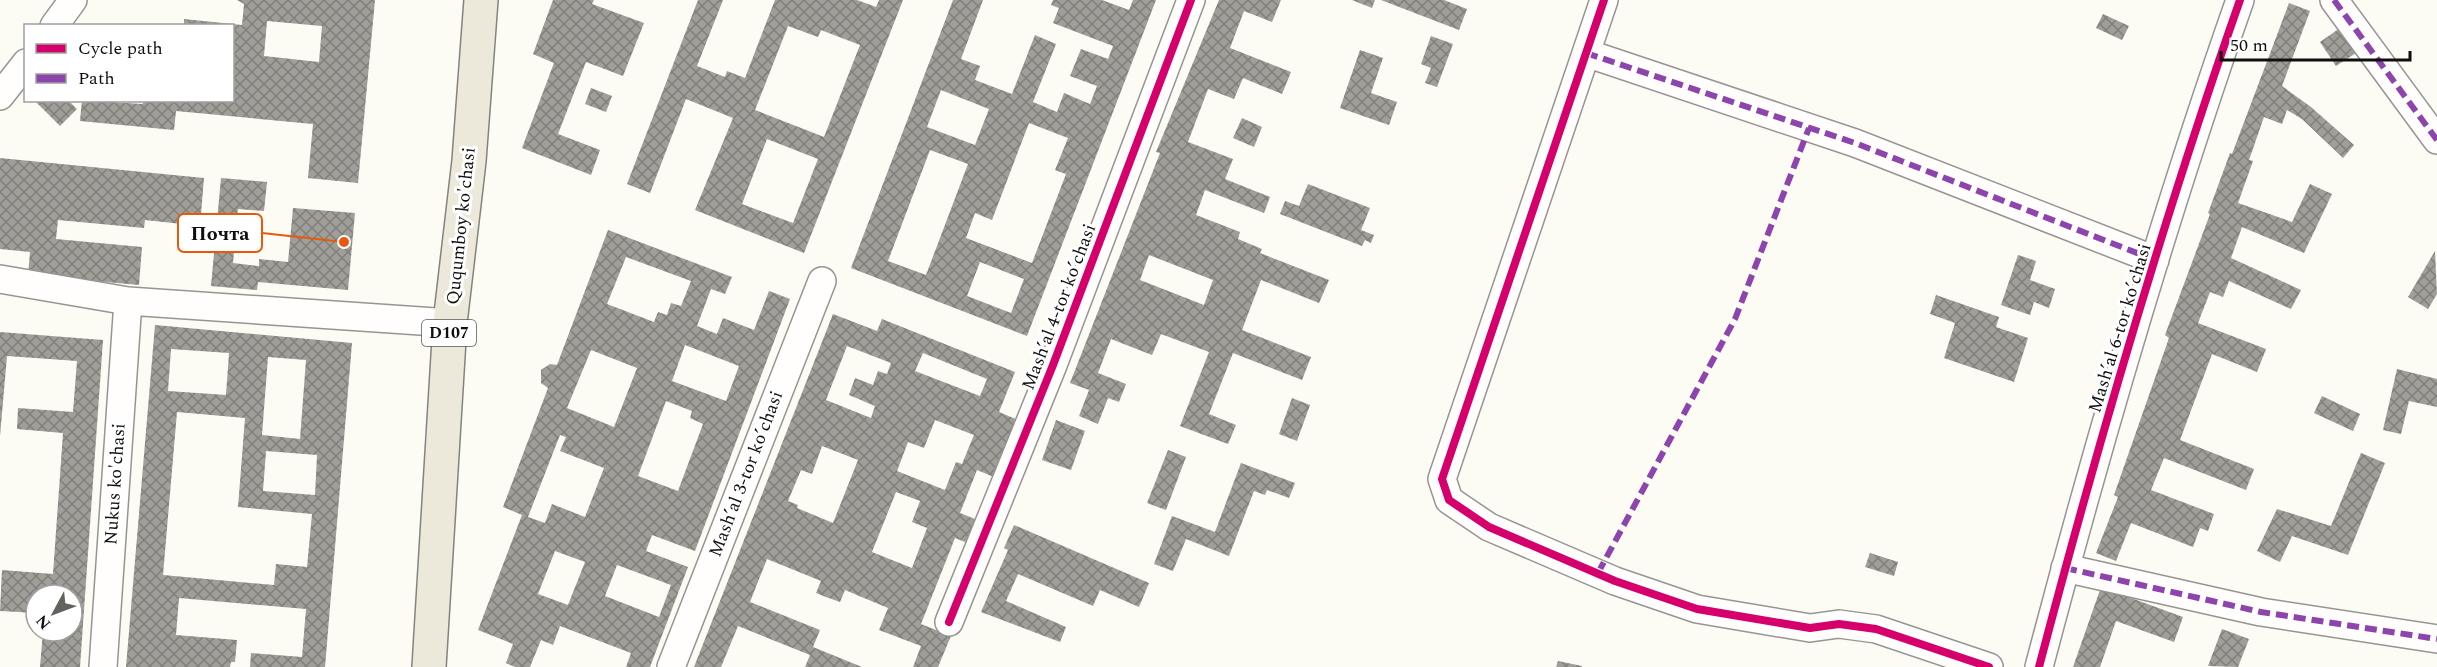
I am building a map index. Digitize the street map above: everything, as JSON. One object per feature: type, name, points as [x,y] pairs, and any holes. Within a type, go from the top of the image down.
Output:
[{"type":"main road","name":"Ququmboy ko'chasi","points":[[429,667],[450,323],[469,161],[481,0]]},
{"type":"street","points":[[56,24],[74,0]]},
{"type":"street","name":"Mashʼal 4-tor koʼchasi","points":[[949,622],[1053,365],[1191,0]]},
{"type":"street","points":[[1604,0],[1442,479],[1449,500],[1489,526],[1615,581],[1697,609],[1810,628],[1839,624],[1876,629],[1989,667]]},
{"type":"street","name":"Mashʼal 6-tor koʼchasi","points":[[2039,667],[2065,568],[2156,261],[2208,91],[2240,0]]},
{"type":"street","points":[[2334,0],[2437,140]]},
{"type":"street","points":[[1586,52],[1855,144],[2156,261]]},
{"type":"street","points":[[0,96],[24,66]]},
{"type":"street","points":[[0,279],[128,301],[450,323]]},
{"type":"street","name":"Mashʼal 3-tor koʼchasi","points":[[671,667],[822,281]]},
{"type":"street","name":"Nukus ko'chasi","points":[[103,667],[128,301]]},
{"type":"street","points":[[2065,568],[2261,612],[2437,639]]},
{"type":"building","points":[[237,0],[375,0],[358,183],[308,178],[313,124],[176,111],[174,130],[80,121],[82,102],[142,104],[144,102],[234,102],[234,24],[242,25],[244,4]],"holes":[[[267,21],[322,26],[319,62],[264,56]]]},
{"type":"building","points":[[553,0],[594,0],[592,4],[644,23],[623,76],[586,62],[558,134],[600,150],[591,175],[522,148],[554,63],[533,54]]},
{"type":"building","points":[[698,0],[723,0],[697,66],[725,77],[727,71],[745,78],[775,0],[857,0],[876,7],[879,0],[903,0],[804,253],[695,210],[733,118],[686,99],[650,193],[627,184]],"holes":[[[788,26],[818,37],[821,30],[860,45],[824,137],[755,110]],[[767,139],[818,159],[793,223],[742,204]]]},
{"type":"building","points":[[953,0],[983,0],[961,59],[980,66],[975,80],[1012,94],[1035,35],[1056,44],[1033,102],[1057,112],[1064,93],[1090,104],[1097,86],[1070,76],[1081,49],[1108,59],[1113,46],[1053,23],[1059,8],[1051,5],[1053,0],[1102,0],[1129,10],[1133,0],[1156,0],[1027,336],[851,268]],"holes":[[[941,90],[989,109],[975,145],[927,127]],[[1029,123],[1068,138],[1055,170],[1066,174],[1032,263],[966,238],[975,213],[992,220]],[[930,150],[968,164],[926,275],[888,261]],[[980,262],[1024,279],[1011,313],[967,296]]]},
{"type":"building","points":[[1219,0],[1281,0],[1272,22],[1244,11],[1230,48],[1291,72],[1282,94],[1243,78],[1234,99],[1208,89],[1188,142],[1233,159],[1225,179],[1270,197],[1264,213],[1205,190],[1196,215],[1240,232],[1238,239],[1262,249],[1260,253],[1329,280],[1319,303],[1261,280],[1242,330],[1311,357],[1302,380],[1233,353],[1209,414],[1236,425],[1228,444],[1180,426],[1209,352],[1161,334],[1152,355],[1111,339],[1098,373],[1126,384],[1119,402],[1108,398],[1098,424],[1079,416],[1089,390],[1070,383],[1160,153],[1156,152]],"holes":[[[1149,255],[1213,280],[1204,305],[1140,280]]]},
{"type":"building","points":[[1352,0],[1375,0],[1372,8]]},
{"type":"building","points":[[1381,0],[1444,0],[1467,9],[1459,30]]},
{"type":"building","points":[[2289,3],[2310,11],[2282,86],[2311,107],[2354,145],[2343,158],[2302,119],[2287,110],[2282,124],[2264,117],[2249,160],[2253,161],[2238,203],[2292,222],[2310,184],[2332,194],[2304,253],[2242,227],[2231,258],[2301,290],[2291,309],[2229,281],[2223,297],[2210,292],[2198,323],[2266,349],[2257,372],[2212,354],[2180,440],[2254,469],[2246,490],[2164,458],[2151,490],[2214,514],[2208,531],[2200,528],[2193,547],[2131,523],[2116,561],[2096,553],[2118,497],[2114,495],[2169,338],[2165,335],[2230,153],[2232,154]]},
{"type":"building","points":[[2103,14],[2129,26],[2122,40],[2096,28]]},
{"type":"building","points":[[184,19],[232,24],[184,24]]},
{"type":"building","points":[[2340,28],[2356,53],[2336,66],[2320,42]]},
{"type":"building","points":[[1431,36],[1453,44],[1437,87],[1425,83],[1431,68],[1421,64]]},
{"type":"building","points":[[1360,50],[1383,58],[1371,93],[1397,102],[1389,125],[1340,108]]},
{"type":"building","points":[[591,88],[612,96],[606,112],[585,104]]},
{"type":"building","points":[[36,102],[70,102],[77,109],[60,126]]},
{"type":"building","points":[[1242,118],[1262,127],[1254,147],[1233,138]]},
{"type":"building","points":[[0,158],[204,178],[200,226],[145,220],[144,228],[58,220],[56,239],[142,247],[139,285],[28,275],[30,252],[0,249]]},
{"type":"building","points":[[221,178],[267,182],[264,211],[238,209],[233,263],[259,266],[259,259],[288,262],[293,208],[355,213],[348,290],[258,282],[257,290],[211,286]]},
{"type":"building","points":[[1308,184],[1370,208],[1361,230],[1374,235],[1371,243],[1365,240],[1362,246],[1280,214],[1285,201],[1299,206]]},
{"type":"building","points":[[608,230],[732,277],[725,294],[711,289],[697,326],[717,334],[723,318],[754,330],[769,291],[790,299],[695,551],[652,535],[646,551],[688,567],[650,667],[626,667],[631,653],[560,626],[553,645],[541,640],[530,667],[515,667],[506,663],[513,644],[478,630],[522,515],[503,507],[548,388],[541,383],[541,370],[550,364],[557,365]],"holes":[[[626,257],[691,281],[681,306],[671,303],[667,315],[658,312],[654,322],[607,304]],[[685,345],[739,366],[726,401],[672,381]],[[591,350],[637,368],[614,427],[567,408]],[[666,401],[692,411],[690,418],[703,424],[678,491],[638,476]],[[560,435],[566,437],[560,451],[604,468],[585,517],[552,504],[545,523],[528,517]],[[555,551],[585,562],[568,605],[538,594]],[[617,565],[671,585],[659,617],[605,596]]]},
{"type":"building","points":[[2435,251],[2437,294],[2428,309],[2408,297]]},
{"type":"building","points":[[2018,255],[2036,261],[2030,280],[2055,289],[2049,308],[2034,302],[2030,315],[2001,305]]},
{"type":"building","points":[[1936,295],[1999,317],[1996,327],[2028,338],[2014,382],[1944,358],[1955,323],[1930,314]]},
{"type":"building","points":[[833,314],[877,331],[882,319],[1015,372],[999,412],[1023,422],[1001,480],[977,470],[960,513],[980,521],[970,544],[955,538],[921,624],[951,636],[938,667],[913,667],[921,646],[879,630],[888,608],[845,590],[840,602],[816,593],[821,581],[767,559],[750,602],[820,630],[813,647],[862,667],[805,667],[810,655],[738,626],[721,667],[694,667]],"holes":[[[847,346],[891,363],[887,374],[878,371],[873,385],[855,378],[849,395],[875,406],[871,418],[826,400]],[[923,353],[987,379],[980,396],[915,371]],[[935,420],[974,435],[962,464],[956,462],[945,490],[897,471],[908,442],[924,448]],[[822,446],[858,460],[833,523],[797,508],[798,505],[788,501],[801,470],[812,474]],[[896,492],[920,501],[912,522],[927,528],[912,568],[872,552]]]},
{"type":"building","points":[[155,325],[352,343],[325,667],[250,667],[251,653],[302,657],[306,609],[179,598],[176,635],[237,640],[235,662],[231,662],[230,667],[126,667]],"holes":[[[171,349],[229,353],[226,395],[168,391]],[[268,357],[306,360],[300,439],[262,435]],[[177,412],[245,418],[238,507],[312,514],[307,567],[276,564],[274,585],[163,575]],[[266,451],[317,455],[315,495],[263,491]]]},
{"type":"building","points":[[0,332],[103,340],[84,610],[84,583],[24,583],[24,612],[0,611],[2,570],[53,574],[63,433],[17,429],[18,408],[73,412],[77,361],[7,356],[0,436]]},
{"type":"building","points":[[2397,369],[2437,379],[2437,407],[2409,401],[2401,434],[2383,430]]},
{"type":"building","points":[[2322,396],[2360,414],[2353,431],[2314,413]]},
{"type":"building","points":[[1292,398],[1310,405],[1297,441],[1279,434]]},
{"type":"building","points":[[1056,420],[1085,431],[1071,470],[1042,460]]},
{"type":"building","points":[[1168,450],[1186,457],[1166,510],[1147,503]]},
{"type":"building","points":[[2361,453],[2385,463],[2348,555],[2292,536],[2280,562],[2257,551],[2277,509],[2331,526]]},
{"type":"building","points":[[1241,463],[1295,483],[1289,498],[1267,490],[1265,495],[1254,491],[1229,556],[1186,539],[1173,571],[1154,564],[1172,516],[1215,532]]},
{"type":"building","points":[[1014,525],[1149,583],[1139,607],[1100,590],[1093,606],[1018,574],[1006,601],[1066,627],[1060,642],[981,612],[1008,550],[1004,548]]},
{"type":"building","points":[[1870,553],[1898,562],[1894,576],[1865,567]]},
{"type":"building","points":[[2101,587],[2183,617],[2174,642],[2116,621],[2100,667],[2073,667]]},
{"type":"building","points":[[2222,629],[2249,639],[2238,667],[2208,666]]},
{"type":"building","points":[[42,643],[82,643],[80,667],[40,667]]},
{"type":"building","points":[[1558,661],[1582,666],[1582,667],[1556,667]]},
{"type":"marked path","points":[[2334,0],[2437,140]]},
{"type":"marked path","points":[[1586,53],[1855,143],[2155,260]]},
{"type":"marked path","points":[[1598,573],[1735,319],[1809,128]]},
{"type":"marked path","points":[[2065,568],[2261,612],[2437,639]]},
{"type":"cycle path","points":[[949,622],[1053,365],[1191,0]]},
{"type":"cycle path","points":[[1604,0],[1442,479],[1449,500],[1489,527],[1615,581],[1697,609],[1810,628],[1839,624],[1876,629],[1989,667]]},
{"type":"cycle path","points":[[2039,667],[2084,499],[2158,248],[2240,0]]},
{"type":"place","name":"Почта","points":[[344,242]]}]
